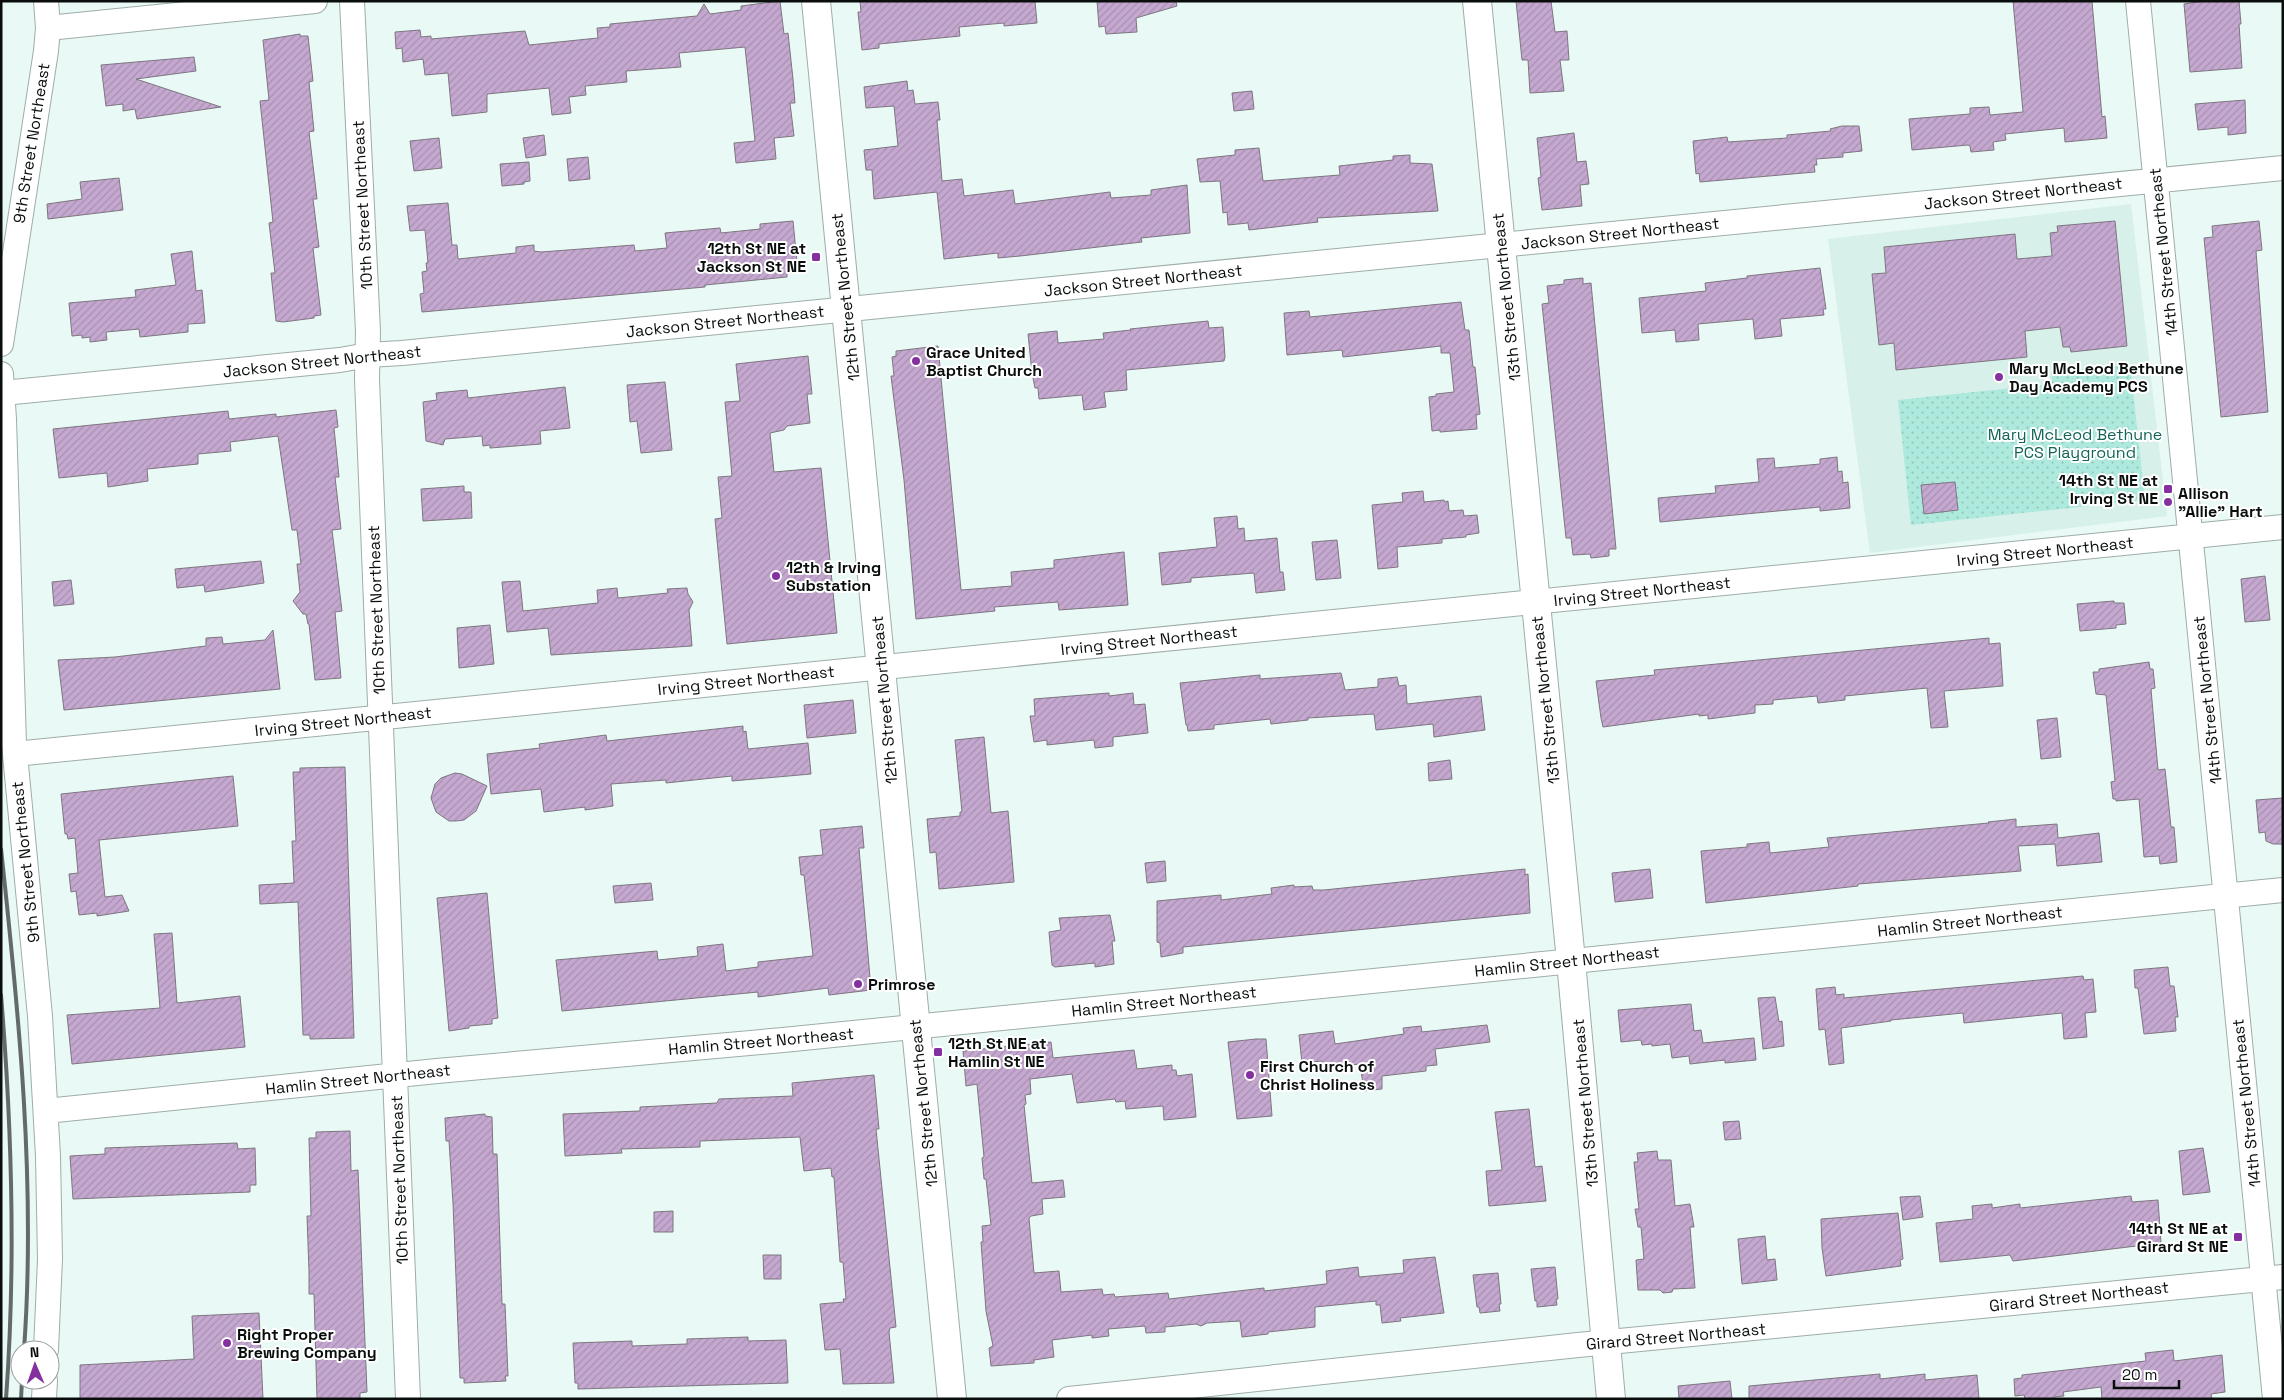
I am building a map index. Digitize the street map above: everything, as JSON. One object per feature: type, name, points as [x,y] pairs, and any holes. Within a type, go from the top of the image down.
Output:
[{"type":"street","name":"9th Street Northeast","points":[[1,344],[48,28],[46,1]]},
{"type":"street","points":[[48,28],[315,1]]},
{"type":"street","name":"10th Street Northeast","points":[[352,1],[368,355],[367,379],[408,1399]]},
{"type":"street","name":"12th Street Northeast","points":[[816,1],[952,1399]]},
{"type":"street","name":"13th Street Northeast","points":[[1477,1],[1571,960],[1611,1399]]},
{"type":"street","name":"14th Street Northeast","points":[[2138,1],[2226,896],[2273,1277],[2275,1399]]},
{"type":"street","name":"Jackson Street Northeast","points":[[2,383],[340,360],[368,355],[846,310],[2283,168]]},
{"type":"street","name":"9th Street Northeast","points":[[2,383],[15,754],[34,947],[46,1112],[50,1209],[46,1340]]},
{"type":"street","name":"Irving Street Northeast","points":[[15,754],[2283,527]]},
{"type":"street","name":"Hamlin Street Northeast","points":[[46,1112],[395,1075],[916,1026],[2283,890]]},
{"type":"street","name":"Girard Street Northeast","points":[[1070,1399],[1606,1343],[2273,1277]]},
{"type":"shaded area","name":"Mary McLeod Bethune Day Academy PCS","points":[[2131,204],[2167,516],[1870,553],[1828,239]]},
{"type":"green space","name":"Mary McLeod Bethune PCS Playground","points":[[2130,364],[2145,500],[1911,525],[1898,400],[2052,384],[2051,372]]},
{"type":"building","points":[[780,1],[784,34],[788,33],[795,103],[790,103],[794,136],[774,138],[776,159],[736,163],[734,143],[755,141],[745,47],[679,53],[681,67],[626,71],[627,82],[585,86],[586,95],[569,97],[571,113],[552,115],[549,88],[487,94],[487,112],[452,116],[448,73],[425,75],[423,59],[403,62],[402,48],[396,49],[395,32],[420,30],[421,37],[431,36],[431,39],[525,31],[529,45],[598,38],[597,28],[610,27],[610,24],[697,16],[704,4],[710,14],[741,10],[741,6]]},
{"type":"building","points":[[860,1],[1035,1],[1037,23],[1004,26],[1004,23],[959,27],[960,36],[879,44],[879,48],[862,50],[858,12],[861,12]]},
{"type":"building","points":[[1097,1],[1176,1],[1177,6],[1136,18],[1137,32],[1106,34],[1105,26],[1099,27]]},
{"type":"building","points":[[1516,1],[1551,1],[1555,32],[1567,31],[1569,60],[1560,60],[1564,91],[1530,93],[1528,60],[1522,60]]},
{"type":"building","points":[[2013,1],[2092,1],[2102,117],[2105,116],[2107,138],[2065,142],[2064,128],[2005,134],[2006,140],[1993,142],[1994,150],[1971,152],[1968,145],[1912,150],[1909,119],[1970,114],[1970,108],[1989,107],[1990,115],[2023,112]]},
{"type":"building","points":[[2204,1],[2239,1],[2242,68],[2190,72],[2184,4]]},
{"type":"building","points":[[300,34],[300,36],[308,36],[313,81],[309,82],[314,131],[309,132],[317,199],[313,199],[319,247],[313,248],[321,315],[314,316],[314,318],[283,322],[276,321],[271,273],[275,273],[269,223],[273,222],[260,101],[269,100],[263,40]]},
{"type":"building","points":[[194,57],[196,71],[136,79],[221,107],[137,119],[135,109],[123,111],[123,104],[106,106],[101,65]]},
{"type":"building","points":[[907,81],[908,91],[913,90],[915,104],[938,102],[940,120],[937,120],[942,181],[962,179],[964,196],[1013,190],[1015,204],[1110,192],[1111,198],[1151,195],[1151,190],[1187,185],[1190,233],[1141,238],[1142,242],[1020,256],[998,258],[998,253],[944,259],[937,192],[874,199],[872,170],[866,170],[864,150],[898,146],[894,106],[866,108],[864,87]]},
{"type":"building","points":[[1252,91],[1254,109],[1234,111],[1232,93]]},
{"type":"building","points":[[2245,100],[2246,133],[2228,135],[2228,127],[2198,130],[2195,104]]},
{"type":"building","points":[[1842,126],[1859,126],[1862,151],[1843,153],[1843,157],[1816,159],[1817,165],[1814,165],[1815,172],[1700,182],[1699,173],[1696,174],[1693,141],[1727,137],[1728,142],[1787,138],[1787,135],[1831,131],[1830,129]]},
{"type":"building","points":[[1574,133],[1577,162],[1586,161],[1589,184],[1580,185],[1582,206],[1542,210],[1538,178],[1541,177],[1537,138]]},
{"type":"building","points":[[544,135],[546,155],[526,158],[523,138]]},
{"type":"building","points":[[439,138],[442,168],[414,171],[410,141]]},
{"type":"building","points":[[1259,148],[1263,181],[1340,175],[1339,166],[1393,160],[1393,156],[1410,155],[1410,163],[1432,164],[1438,211],[1317,218],[1318,222],[1249,230],[1248,223],[1228,225],[1227,212],[1223,213],[1220,181],[1200,182],[1197,159],[1235,155],[1235,150]]},
{"type":"building","points":[[588,157],[590,179],[569,181],[567,159]]},
{"type":"building","points":[[529,162],[530,181],[524,182],[524,184],[502,186],[500,164]]},
{"type":"building","points":[[119,178],[123,210],[48,219],[47,204],[82,199],[80,182]]},
{"type":"building","points":[[448,203],[452,245],[457,245],[458,259],[516,253],[516,247],[534,245],[534,251],[541,252],[634,245],[635,251],[667,248],[665,233],[720,228],[721,233],[760,229],[760,224],[793,221],[798,272],[787,273],[787,277],[705,285],[705,287],[422,312],[420,294],[424,293],[422,272],[427,271],[426,263],[428,263],[425,230],[410,231],[407,206]]},
{"type":"building","points":[[2115,221],[2127,346],[2071,352],[2070,347],[2063,347],[2060,327],[2025,331],[2027,357],[1896,370],[1894,343],[1879,345],[1872,274],[1886,273],[1884,247],[2015,234],[2017,259],[2052,256],[2050,233],[2058,232],[2057,226]]},
{"type":"building","points":[[2259,221],[2262,250],[2256,251],[2268,412],[2221,417],[2204,238],[2213,237],[2212,226]]},
{"type":"building","points":[[192,251],[196,291],[202,290],[205,323],[188,324],[188,332],[140,337],[139,329],[106,332],[107,340],[90,342],[90,337],[82,338],[82,335],[72,336],[69,303],[136,297],[135,290],[176,285],[171,254]]},
{"type":"building","points":[[1820,268],[1826,309],[1823,309],[1824,315],[1780,319],[1782,336],[1755,339],[1753,319],[1698,324],[1699,340],[1676,342],[1675,330],[1642,333],[1639,298],[1706,291],[1705,283],[1747,278],[1747,276]]},
{"type":"building","points":[[1583,278],[1583,284],[1591,283],[1616,549],[1609,549],[1609,556],[1591,558],[1590,554],[1573,555],[1571,538],[1566,538],[1542,304],[1549,303],[1547,286],[1564,284],[1564,280]]},
{"type":"building","points":[[1461,302],[1465,330],[1469,330],[1473,367],[1475,367],[1480,414],[1476,415],[1477,429],[1432,431],[1429,397],[1436,396],[1436,394],[1454,392],[1450,353],[1441,353],[1441,346],[1343,357],[1342,350],[1287,355],[1284,313],[1309,311],[1310,317]]},
{"type":"building","points":[[1208,321],[1209,328],[1223,327],[1224,361],[1126,370],[1127,390],[1104,392],[1106,407],[1084,410],[1082,395],[1039,399],[1038,388],[1035,388],[1032,373],[1028,334],[1057,331],[1058,343],[1104,339],[1103,333],[1130,329]]},
{"type":"building","points":[[938,346],[961,590],[1012,586],[1011,572],[1054,568],[1054,560],[1124,552],[1128,605],[1059,610],[1058,602],[994,607],[995,611],[916,619],[904,480],[891,376],[894,376],[892,357],[896,356],[896,351]]},
{"type":"building","name":"12th & Irving Substation","points":[[808,356],[812,394],[807,394],[810,423],[787,426],[784,430],[770,433],[774,472],[821,468],[837,633],[727,644],[715,519],[722,518],[718,477],[732,476],[725,402],[740,401],[736,364]]},
{"type":"building","points":[[665,382],[672,450],[641,453],[637,421],[630,422],[627,385]]},
{"type":"building","points":[[565,387],[570,428],[540,431],[541,444],[490,448],[490,445],[483,446],[482,436],[445,439],[443,445],[426,441],[423,402],[437,400],[436,393],[467,390],[468,398]]},
{"type":"building","points":[[336,410],[338,427],[334,428],[339,477],[335,477],[341,529],[332,530],[342,611],[335,612],[341,678],[315,680],[309,624],[306,614],[303,614],[293,601],[300,592],[297,564],[301,564],[297,530],[292,530],[278,436],[230,442],[231,451],[198,454],[198,464],[147,469],[148,481],[108,487],[107,473],[59,478],[53,429],[228,411],[229,419],[276,414],[276,417]]},
{"type":"building","points":[[1837,457],[1838,472],[1842,471],[1843,483],[1848,482],[1850,508],[1820,511],[1820,507],[1660,522],[1658,498],[1716,493],[1715,486],[1759,482],[1757,459],[1774,458],[1775,468],[1820,464],[1820,459]]},
{"type":"building","points":[[1955,482],[1958,510],[1924,514],[1921,485]]},
{"type":"building","points":[[464,486],[464,492],[471,492],[472,518],[423,521],[421,489]]},
{"type":"building","points":[[1423,491],[1424,502],[1444,500],[1445,502],[1448,501],[1449,511],[1463,510],[1464,516],[1477,515],[1479,533],[1466,535],[1466,537],[1442,539],[1442,543],[1397,547],[1398,567],[1378,569],[1372,505],[1403,502],[1402,493]]},
{"type":"building","points":[[1237,516],[1238,529],[1244,528],[1245,541],[1277,538],[1280,572],[1283,572],[1285,590],[1256,593],[1254,573],[1191,578],[1191,582],[1162,585],[1159,553],[1217,547],[1214,518]]},
{"type":"building","points":[[1337,540],[1341,578],[1316,580],[1312,542]]},
{"type":"building","points":[[261,561],[264,583],[205,592],[204,585],[177,588],[175,569]]},
{"type":"building","points":[[2265,576],[2270,620],[2245,622],[2241,579]]},
{"type":"building","points":[[71,580],[74,604],[54,606],[52,582]]},
{"type":"building","points":[[520,581],[523,611],[598,603],[597,590],[617,588],[618,598],[668,593],[667,589],[687,588],[693,602],[689,610],[692,646],[551,655],[548,628],[507,632],[502,582]]},
{"type":"building","points":[[2114,601],[2114,603],[2124,603],[2126,624],[2116,625],[2116,628],[2080,631],[2077,604]]},
{"type":"building","points":[[490,625],[494,664],[459,668],[457,628]]},
{"type":"building","points":[[273,630],[280,689],[64,710],[58,660],[115,657],[206,646],[206,638],[222,637],[223,644],[265,640]]},
{"type":"building","points":[[1989,638],[1989,644],[2000,643],[2003,686],[1944,691],[1948,727],[1931,728],[1927,688],[1845,696],[1845,700],[1818,703],[1817,696],[1773,700],[1773,704],[1755,705],[1755,713],[1708,719],[1708,715],[1699,716],[1699,714],[1603,727],[1601,718],[1596,681],[1655,675],[1654,670]]},
{"type":"building","points":[[2149,662],[2150,669],[2153,669],[2155,688],[2151,689],[2158,770],[2165,769],[2171,827],[2174,827],[2177,862],[2160,864],[2159,856],[2144,857],[2139,799],[2116,801],[2116,799],[2113,799],[2111,782],[2115,781],[2106,695],[2096,694],[2093,672],[2099,672],[2099,669]]},
{"type":"building","points":[[1341,673],[1345,690],[1378,687],[1378,679],[1397,677],[1399,686],[1406,685],[1407,704],[1481,696],[1485,730],[1434,737],[1433,724],[1376,730],[1374,714],[1308,718],[1308,720],[1271,724],[1270,719],[1214,725],[1214,729],[1188,731],[1180,683],[1260,675],[1260,679]]},
{"type":"building","points":[[1109,693],[1109,696],[1133,693],[1134,705],[1145,704],[1148,733],[1113,737],[1113,746],[1095,748],[1094,740],[1047,745],[1047,740],[1034,742],[1030,716],[1035,716],[1034,699]]},
{"type":"building","points":[[853,700],[856,733],[807,738],[804,705]]},
{"type":"building","points":[[2057,718],[2061,757],[2041,759],[2037,720]]},
{"type":"building","points":[[743,726],[743,732],[746,731],[748,749],[808,743],[811,774],[732,781],[732,776],[666,783],[666,780],[611,784],[613,806],[585,810],[585,807],[544,812],[541,789],[491,794],[487,754],[540,748],[539,744],[606,735],[607,741]]},
{"type":"building","points":[[984,737],[991,813],[1008,811],[1014,882],[939,889],[936,852],[930,853],[927,819],[960,816],[960,812],[962,812],[955,740]]},
{"type":"building","points":[[1450,760],[1452,779],[1429,781],[1428,763]]},
{"type":"building","points":[[345,767],[354,1038],[310,1039],[310,1035],[303,1035],[298,902],[260,904],[259,885],[294,883],[292,841],[296,841],[293,772],[300,772],[300,768]]},
{"type":"building","points":[[455,773],[462,774],[487,786],[476,811],[464,820],[449,821],[436,812],[431,798],[435,784],[441,778]]},
{"type":"building","points":[[233,776],[238,826],[99,840],[105,897],[122,895],[129,911],[97,916],[97,913],[79,915],[76,891],[71,892],[69,874],[78,873],[75,838],[68,839],[67,834],[65,834],[61,794]]},
{"type":"building","points":[[2283,798],[2283,844],[2273,844],[2266,841],[2265,832],[2259,833],[2256,800]]},
{"type":"building","points":[[2016,819],[2016,827],[2057,824],[2058,838],[2099,833],[2102,862],[2057,866],[2055,844],[2018,846],[2021,871],[1858,884],[1858,886],[1706,903],[1701,851],[1747,847],[1747,844],[1769,842],[1770,853],[1829,847],[1827,838]]},
{"type":"building","points":[[862,826],[864,848],[859,848],[871,990],[829,995],[828,988],[758,997],[758,992],[562,1011],[556,960],[657,951],[658,960],[698,956],[697,947],[723,944],[726,971],[758,967],[758,962],[813,956],[804,875],[801,875],[799,857],[823,855],[820,830]]},
{"type":"building","points":[[1165,861],[1166,881],[1147,883],[1145,863]]},
{"type":"building","points":[[1525,869],[1525,875],[1528,874],[1530,913],[1183,947],[1183,953],[1161,957],[1160,943],[1157,942],[1157,901],[1221,895],[1221,900],[1272,894],[1271,888],[1294,885],[1294,887],[1312,886],[1313,890],[1324,890]]},
{"type":"building","points":[[1650,869],[1653,898],[1615,902],[1612,873]]},
{"type":"building","points":[[651,883],[653,900],[615,903],[613,886]]},
{"type":"building","points":[[487,893],[498,1018],[492,1019],[492,1024],[469,1026],[469,1028],[449,1031],[437,898]]},
{"type":"building","points":[[1110,915],[1115,941],[1112,941],[1114,964],[1095,967],[1095,963],[1055,967],[1052,965],[1049,932],[1061,930],[1059,918]]},
{"type":"building","points":[[172,933],[177,1003],[240,996],[245,1047],[72,1064],[67,1015],[160,1008],[154,934]]},
{"type":"building","points":[[2168,967],[2170,986],[2174,986],[2178,1017],[2175,1017],[2176,1031],[2144,1034],[2138,988],[2135,988],[2134,970]]},
{"type":"building","points":[[2083,976],[2084,980],[2093,979],[2096,1012],[2085,1013],[2087,1037],[2064,1039],[2062,1013],[1964,1023],[1963,1013],[1891,1020],[1841,1028],[1844,1063],[1829,1065],[1825,1029],[1819,1030],[1816,989],[1835,987],[1836,995],[1844,994],[1844,998]]},
{"type":"building","points":[[1775,997],[1779,1022],[1782,1021],[1784,1046],[1763,1049],[1758,998]]},
{"type":"building","points":[[1691,1004],[1694,1031],[1701,1030],[1703,1043],[1754,1038],[1756,1060],[1725,1063],[1725,1060],[1690,1064],[1689,1056],[1672,1058],[1670,1044],[1642,1045],[1641,1040],[1621,1042],[1618,1010]]},
{"type":"building","points":[[1487,1025],[1490,1042],[1435,1049],[1437,1065],[1426,1066],[1426,1071],[1382,1076],[1382,1089],[1364,1091],[1360,1064],[1323,1068],[1322,1061],[1302,1063],[1299,1035],[1333,1031],[1335,1044],[1404,1034],[1403,1028],[1421,1026],[1422,1032]]},
{"type":"building","name":"First Church of Christ Holiness","points":[[1266,1039],[1272,1116],[1237,1119],[1228,1042]]},
{"type":"building","points":[[1051,1042],[1053,1058],[1134,1050],[1137,1069],[1172,1065],[1172,1070],[1176,1070],[1177,1076],[1192,1074],[1196,1117],[1164,1120],[1163,1106],[1126,1109],[1125,1101],[1116,1102],[1115,1099],[1077,1103],[1072,1074],[1030,1079],[1031,1094],[1025,1095],[1026,1104],[1024,1105],[1032,1183],[1063,1180],[1065,1197],[1042,1199],[1043,1214],[1029,1218],[1034,1273],[1059,1271],[1061,1292],[1102,1289],[1103,1295],[1114,1294],[1115,1297],[1168,1293],[1169,1299],[1264,1288],[1264,1291],[1326,1284],[1326,1271],[1358,1267],[1359,1277],[1404,1273],[1403,1260],[1435,1257],[1444,1313],[1400,1318],[1401,1321],[1382,1323],[1380,1305],[1376,1305],[1376,1301],[1315,1307],[1315,1327],[1242,1337],[1240,1321],[1207,1323],[1201,1326],[1196,1324],[1165,1327],[1165,1332],[1146,1333],[1145,1326],[1108,1329],[1109,1336],[1092,1338],[1092,1335],[1052,1340],[1054,1357],[1034,1360],[1034,1363],[991,1366],[989,1348],[993,1346],[986,1311],[981,1242],[983,1242],[982,1226],[991,1225],[986,1179],[984,1179],[982,1158],[984,1157],[977,1084],[966,1086],[963,1051]]},
{"type":"building","points":[[874,1075],[879,1129],[876,1129],[896,1327],[890,1328],[889,1332],[894,1383],[843,1384],[840,1349],[825,1350],[820,1304],[844,1302],[843,1299],[846,1299],[843,1262],[840,1262],[834,1177],[832,1177],[831,1168],[804,1171],[800,1137],[700,1141],[700,1147],[621,1149],[622,1153],[565,1156],[563,1114],[640,1111],[640,1107],[717,1103],[719,1099],[793,1096],[792,1083]]},
{"type":"building","points":[[1529,1109],[1535,1167],[1542,1166],[1546,1201],[1489,1206],[1486,1171],[1502,1170],[1495,1112]]},
{"type":"building","points":[[485,1114],[485,1116],[492,1117],[493,1154],[497,1154],[502,1304],[505,1304],[508,1376],[505,1376],[506,1381],[464,1383],[464,1378],[460,1378],[453,1203],[449,1141],[446,1141],[445,1118]]},
{"type":"building","points":[[1739,1121],[1741,1139],[1725,1140],[1723,1122]]},
{"type":"building","points":[[350,1131],[351,1171],[358,1170],[367,1392],[360,1393],[360,1399],[317,1399],[314,1294],[309,1294],[307,1216],[311,1216],[309,1138],[316,1138],[316,1132]]},
{"type":"building","points":[[237,1143],[238,1149],[255,1148],[256,1185],[250,1185],[250,1192],[73,1199],[70,1156],[105,1154],[105,1148]]},
{"type":"building","points":[[2203,1148],[2210,1192],[2183,1195],[2179,1151]]},
{"type":"building","points":[[1657,1151],[1658,1160],[1671,1160],[1675,1206],[1690,1204],[1694,1227],[1690,1227],[1695,1288],[1673,1289],[1672,1292],[1663,1293],[1660,1290],[1638,1290],[1636,1260],[1644,1259],[1641,1227],[1638,1227],[1635,1209],[1639,1209],[1634,1162],[1638,1162],[1637,1153]]},
{"type":"building","points":[[1920,1196],[1923,1217],[1903,1220],[1900,1197]]},
{"type":"building","points":[[2131,1196],[2132,1202],[2158,1200],[2161,1243],[2013,1261],[2010,1255],[1940,1262],[1936,1223],[1973,1219],[1972,1206],[1992,1204],[1992,1208],[2020,1204],[2020,1208]]},
{"type":"building","points":[[673,1211],[673,1232],[654,1232],[654,1212]]},
{"type":"building","points":[[1898,1213],[1903,1259],[1900,1260],[1901,1266],[1826,1276],[1822,1248],[1821,1219]]},
{"type":"building","points":[[1765,1236],[1767,1260],[1775,1259],[1777,1280],[1742,1284],[1738,1239]]},
{"type":"building","points":[[763,1255],[781,1255],[781,1279],[764,1279]]},
{"type":"building","points":[[1555,1267],[1557,1305],[1537,1307],[1531,1269]]},
{"type":"building","points":[[1498,1273],[1500,1311],[1480,1313],[1479,1307],[1477,1307],[1473,1275]]},
{"type":"building","points":[[259,1313],[263,1399],[80,1399],[80,1365],[194,1359],[192,1316]]},
{"type":"building","points":[[748,1337],[748,1341],[786,1340],[788,1383],[578,1389],[578,1383],[575,1383],[573,1343],[632,1341],[632,1346],[687,1344],[687,1339]]},
{"type":"building","points":[[2173,1350],[2174,1361],[2222,1355],[2225,1392],[2211,1394],[2212,1399],[2102,1399],[2101,1387],[2063,1392],[2064,1396],[2054,1397],[2054,1399],[2025,1399],[2024,1395],[2015,1396],[2014,1379],[2022,1378],[2022,1375],[2146,1361],[2145,1353]]},
{"type":"building","points":[[1880,1374],[1880,1379],[1925,1374],[1925,1380],[1977,1375],[1979,1399],[1749,1399],[1749,1386]]},
{"type":"building","points":[[1730,1381],[1732,1399],[1679,1399],[1678,1386]]},
{"type":"railway","points":[[1,849],[24,1099],[28,1225],[24,1340]]},
{"type":"railway","points":[[1,995],[8,1096],[12,1247],[6,1399]]},
{"type":"railway","points":[[21,1390],[21,1399]]},
{"type":"place","name":"12th St NE at Jackson St NE","points":[[816,257]]},
{"type":"place","name":"Grace United Baptist Church","points":[[916,361]]},
{"type":"place","name":"Mary McLeod Bethune Day Academy PCS","points":[[1999,377]]},
{"type":"place","name":"14th St NE at Irving St NE","points":[[2168,489]]},
{"type":"place","name":"Allison \"Allie\" Hart","points":[[2168,502]]},
{"type":"place","name":"12th & Irving Substation","points":[[776,576]]},
{"type":"place","name":"Primrose","points":[[858,984]]},
{"type":"place","name":"12th St NE at Hamlin St NE","points":[[938,1052]]},
{"type":"place","name":"First Church of Christ Holiness","points":[[1250,1075]]},
{"type":"place","name":"14th St NE at Girard St NE","points":[[2238,1237]]},
{"type":"place","name":"Right Proper Brewing Company","points":[[227,1343]]}]
